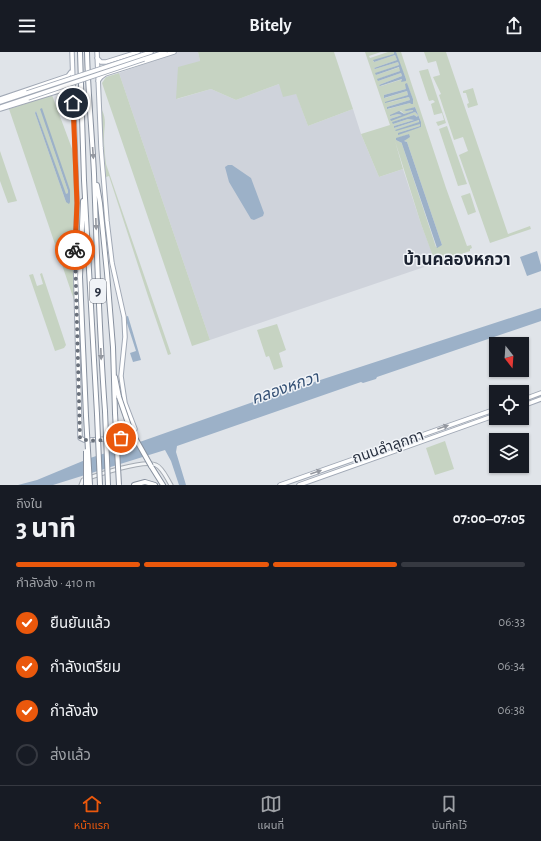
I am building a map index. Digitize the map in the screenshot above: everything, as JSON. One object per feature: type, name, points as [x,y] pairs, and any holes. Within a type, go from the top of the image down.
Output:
[{"type":"highway","name":"9","points":[[80,52],[84,180],[100,485]]},
{"type":"highway","name":"9","points":[[87,52],[94,171],[101,362],[105,411],[108,485]]},
{"type":"highway","points":[[94,171],[100,203],[107,273],[114,369],[118,485]]},
{"type":"highway","points":[[84,180],[80,277],[90,485]]},
{"type":"highway","points":[[114,369],[119,397],[130,429],[163,484]]},
{"type":"highway","points":[[86,485],[87,439]]},
{"type":"highway","points":[[134,485],[145,482],[155,485]]},
{"type":"main road","points":[[72,52],[77,203],[75,264],[80,438],[84,440],[110,439],[130,435],[135,429],[125,403],[121,376],[125,337],[124,317],[112,263],[107,221],[101,148],[97,52]]},
{"type":"main road","points":[[97,58],[101,62],[108,62],[138,52]]},
{"type":"main road","points":[[143,57],[151,52]]},
{"type":"main road","points":[[0,102],[27,95],[143,57],[165,52]]},
{"type":"main road","points":[[98,81],[105,74],[174,52]]},
{"type":"main road","points":[[0,99],[68,76],[72,71]]},
{"type":"main road","points":[[58,79],[62,83],[61,90]]},
{"type":"main road","points":[[0,108],[6,108],[61,90],[73,90]]},
{"type":"main road","points":[[0,108],[27,95]]},
{"type":"main road","points":[[529,397],[541,393]]},
{"type":"main road","points":[[529,403],[541,399]]},
{"type":"main road","name":"ถนนลำลูกกา","points":[[280,485],[489,411]]},
{"type":"main road","name":"ถนนลำลูกกา","points":[[299,485],[489,417]]},
{"type":"street","points":[[81,485],[83,480],[112,470],[148,464],[158,466],[171,485]]},
{"type":"shaded area","points":[[178,52],[198,52],[200,61],[177,99],[211,89],[236,100],[279,84],[296,93],[308,126],[353,109],[361,134],[379,177],[403,169],[421,224],[436,263],[210,340],[119,73]]},
{"type":"green space","points":[[198,52],[334,52],[353,109],[308,126],[296,94],[283,97],[279,84],[236,100],[211,89],[176,99],[178,67],[200,61]]},
{"type":"green space","points":[[365,52],[381,52],[369,56],[370,58],[388,52],[394,52],[395,54],[373,61],[374,62],[395,55],[397,60],[374,68],[375,69],[398,62],[399,65],[376,73],[376,75],[400,67],[400,71],[378,79],[378,81],[401,73],[402,76],[379,85],[381,86],[403,79],[401,82],[406,79],[396,55],[396,52],[401,52],[446,188],[467,246],[471,245],[472,248],[470,251],[427,266],[425,264],[425,262],[434,259],[421,224],[395,141],[403,169],[379,177],[361,134],[390,125]],"holes":[[[407,84],[413,99],[413,104],[410,103],[388,109],[387,107],[410,100],[409,97],[387,103],[408,95],[407,91],[385,98],[384,95],[406,89]],[[415,107],[421,122],[421,127],[398,133],[420,126],[420,123],[396,130],[420,122],[419,120],[394,128],[394,126],[414,120],[408,119],[393,124],[393,122],[414,115],[417,117],[418,115],[415,112],[391,120],[390,119],[402,115],[398,114],[390,116],[401,111],[404,114],[414,111],[404,111]],[[409,134],[404,141],[407,142],[442,245],[436,247],[402,143],[396,140]]]},
{"type":"green space","points":[[424,52],[446,52],[508,234],[530,226],[531,229],[490,243],[459,155],[468,151],[463,137],[454,140],[439,95],[441,94],[433,77],[440,75],[436,61],[428,63]]},
{"type":"green space","points":[[428,69],[446,123],[438,126],[436,122],[444,120],[442,113],[434,115],[431,104],[435,102],[433,100],[429,101],[419,71]]},
{"type":"green space","points":[[119,73],[210,340],[192,346],[102,83],[106,77]]},
{"type":"green space","points":[[473,88],[478,105],[468,108],[467,104],[469,103],[466,93],[463,93],[463,91]]},
{"type":"green space","points":[[52,95],[74,154],[74,300],[9,109]],"holes":[[[40,109],[70,195],[66,202],[35,113],[36,111],[65,195],[68,191]]]},
{"type":"green space","points":[[101,110],[104,114],[105,121],[104,141],[106,164],[171,354],[168,355],[109,176],[106,177]]},
{"type":"green space","points":[[447,126],[467,184],[458,186],[439,129]]},
{"type":"green space","points":[[0,151],[17,201],[8,203],[0,181]]},
{"type":"green space","points":[[470,193],[476,212],[468,215],[461,196]]},
{"type":"green space","points":[[42,273],[66,345],[64,348],[55,351],[29,275],[33,274],[37,286],[43,284],[40,274]]},
{"type":"green space","points":[[277,324],[286,350],[279,353],[283,367],[274,370],[269,356],[266,357],[257,330]]},
{"type":"green space","points":[[445,441],[454,469],[435,475],[426,448]]},
{"type":"water","points":[[394,52],[396,52],[406,81],[401,82],[402,79],[380,86],[379,85],[402,76],[401,73],[378,81],[377,79],[400,71],[399,67],[376,75],[375,73],[399,65],[398,62],[375,69],[374,68],[397,60],[395,55],[374,62],[373,60],[394,54]]},
{"type":"water","points":[[407,83],[413,99],[413,104],[410,103],[387,109],[387,107],[410,100],[409,97],[385,103],[408,95],[407,91],[384,98],[384,95],[406,89],[405,84]]},
{"type":"water","points":[[415,107],[421,122],[421,127],[398,135],[398,133],[420,126],[420,124],[396,131],[395,130],[419,122],[419,120],[394,128],[394,126],[414,120],[408,119],[393,124],[392,122],[414,115],[417,117],[418,115],[415,112],[391,121],[390,119],[402,115],[390,115],[399,111],[404,114],[413,110],[404,110]]},
{"type":"water","points":[[42,108],[70,190],[69,204],[66,202],[35,113],[36,111],[66,194],[68,191],[40,109]]},
{"type":"water","points":[[409,134],[410,137],[404,141],[407,142],[442,245],[437,248],[402,143],[396,140],[396,138]]},
{"type":"water","points":[[232,165],[251,178],[264,213],[263,216],[254,220],[251,219],[229,182],[225,167]]},
{"type":"water","points":[[537,251],[541,271],[527,276],[520,257]]},
{"type":"water","points":[[541,308],[541,321],[494,337],[489,337],[489,339],[377,377],[376,379],[363,383],[361,382],[177,446],[176,452],[186,485],[179,485],[171,461],[165,450],[53,485],[18,485],[37,480],[90,458],[256,401]]},
{"type":"water","points":[[128,316],[141,360],[133,362],[130,353],[136,351],[125,317]]},
{"type":"way so far","points":[[75,250],[80,438],[90,440],[121,438]]},
{"type":"district","name":"บ้านคลองหกวา","points":[[457,259]]},
{"type":"route","points":[[73,103],[77,203],[75,250]]},
{"type":"water label","name":"คลองหกวา","points":[[285,388]]}]
